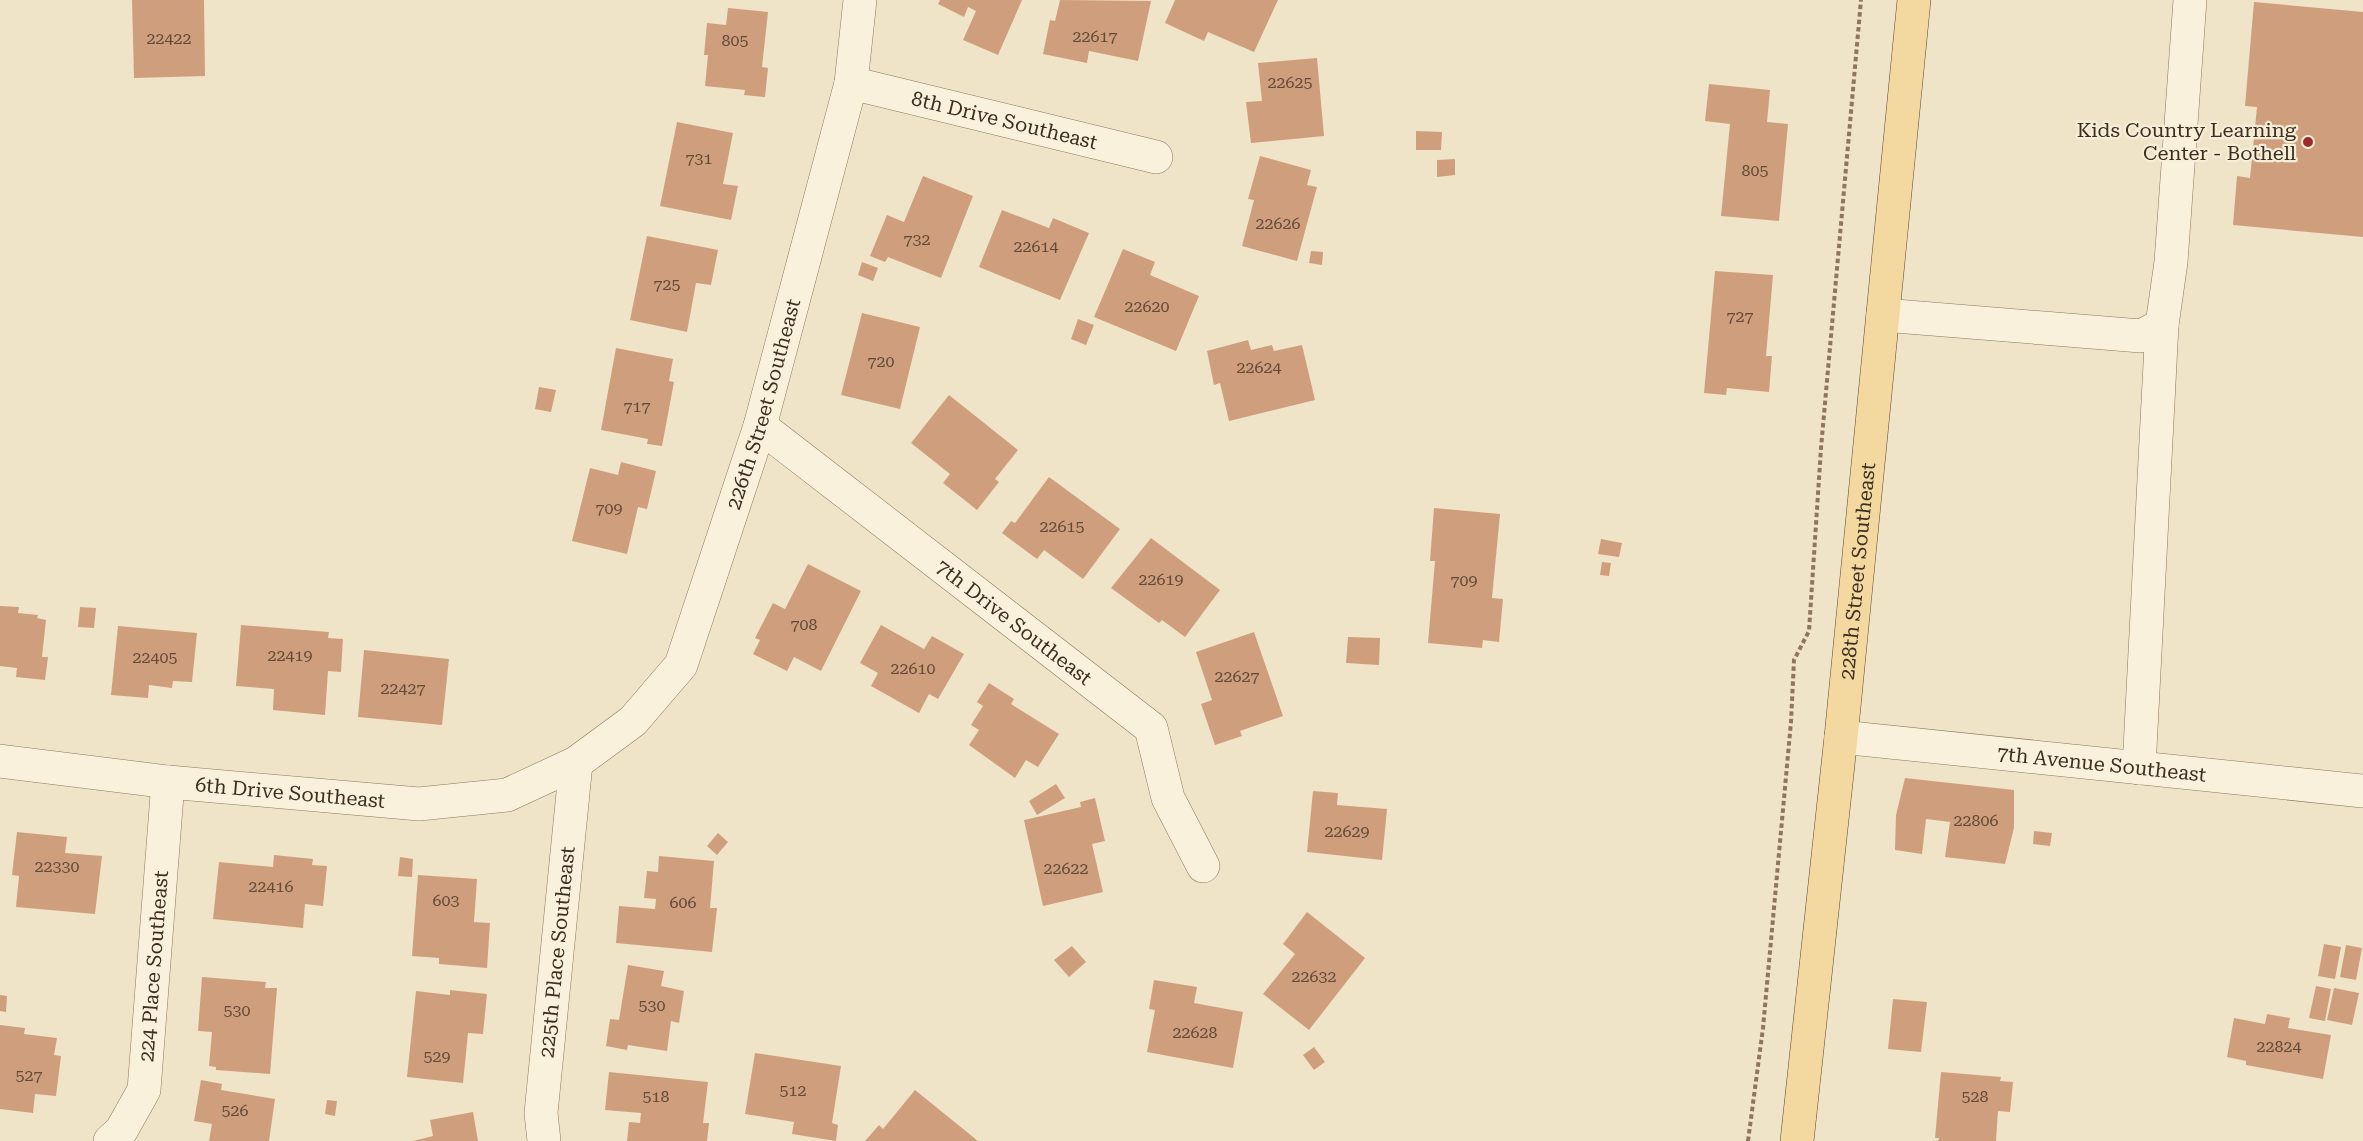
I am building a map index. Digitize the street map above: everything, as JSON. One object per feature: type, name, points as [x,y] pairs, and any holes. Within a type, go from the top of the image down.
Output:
[{"type":"main road","name":"228th Street Southeast","points":[[1797,1141],[1841,737],[1914,0]]},
{"type":"street","name":"226th Street Southeast","points":[[576,763],[633,721],[681,665],[760,426],[851,83],[860,0]]},
{"type":"street","points":[[2139,768],[2162,325],[2171,262],[2190,0]]},
{"type":"street","name":"8th Drive Southeast","points":[[851,83],[1156,157]]},
{"type":"street","points":[[1883,315],[2141,336],[2162,325]]},
{"type":"street","name":"7th Drive Southeast","points":[[760,426],[1151,728],[1168,798],[1203,866]]},
{"type":"street","name":"7th Avenue Southeast","points":[[1841,737],[2363,791]]},
{"type":"street","name":"6th Drive Southeast","points":[[0,761],[168,782],[419,804],[507,795],[576,763]]},
{"type":"street","name":"225th Place Southeast","points":[[544,1141],[541,1113],[576,763]]},
{"type":"street","name":"224 Place Southeast","points":[[110,1141],[121,1131],[144,1090],[168,782]]},
{"type":"path","points":[[1748,1141],[1763,1028],[1791,722],[1794,660],[1809,632],[1821,447],[1861,0]]},
{"type":"building","points":[[132,0],[204,0],[205,76],[134,78]]},
{"type":"building","points":[[940,0],[1022,0],[998,55],[963,40],[976,11],[968,7],[964,17],[938,4]]},
{"type":"building","points":[[1060,0],[1151,1],[1138,61],[1089,51],[1087,63],[1043,54],[1050,20],[1055,21]]},
{"type":"building","points":[[1175,0],[1278,0],[1254,52],[1208,32],[1204,41],[1165,23]]},
{"type":"building","name":"Kids Country Learning Center - Bothell","points":[[2254,2],[2363,12],[2363,237],[2233,225],[2237,176],[2250,178],[2257,107],[2245,106]]},
{"type":"building","points":[[728,8],[768,12],[762,67],[768,68],[765,97],[744,95],[745,90],[705,86],[708,55],[704,55],[707,23],[726,25]]},
{"type":"building","points":[[1317,58],[1324,136],[1251,143],[1246,102],[1262,101],[1258,63]]},
{"type":"building","points":[[1709,84],[1770,90],[1767,122],[1788,124],[1779,221],[1721,216],[1730,124],[1705,121]]},
{"type":"building","points":[[677,122],[733,133],[723,184],[738,186],[731,220],[660,206]]},
{"type":"building","points":[[1416,131],[1442,132],[1441,150],[1416,150]]},
{"type":"building","points":[[1260,156],[1311,170],[1307,185],[1317,187],[1297,261],[1242,246],[1254,200],[1248,199]]},
{"type":"building","points":[[1455,159],[1455,175],[1437,177],[1437,160]]},
{"type":"building","points":[[923,176],[973,196],[941,278],[888,257],[885,262],[870,256],[887,215],[904,222]]},
{"type":"building","points":[[1002,210],[1049,228],[1053,218],[1089,233],[1060,300],[979,267]]},
{"type":"building","points":[[647,236],[718,250],[711,285],[696,283],[687,332],[630,320]]},
{"type":"building","points":[[1123,249],[1155,262],[1150,275],[1199,296],[1176,351],[1094,317]]},
{"type":"building","points":[[1311,251],[1323,252],[1322,265],[1309,263]]},
{"type":"building","points":[[862,262],[878,268],[873,281],[858,275]]},
{"type":"building","points":[[1715,271],[1773,275],[1766,356],[1772,356],[1769,392],[1727,388],[1726,395],[1704,393]]},
{"type":"building","points":[[862,313],[920,327],[900,409],[841,395]]},
{"type":"building","points":[[1078,319],[1094,325],[1086,345],[1071,339]]},
{"type":"building","points":[[1248,340],[1251,350],[1272,345],[1274,351],[1302,345],[1315,400],[1229,421],[1220,383],[1214,385],[1207,351]]},
{"type":"building","points":[[616,348],[673,359],[669,381],[674,382],[662,446],[647,444],[648,439],[601,430]]},
{"type":"building","points":[[539,387],[556,390],[551,412],[535,409]]},
{"type":"building","points":[[949,395],[1018,450],[995,479],[999,482],[977,510],[943,483],[950,474],[911,443]]},
{"type":"building","points":[[621,462],[656,471],[647,509],[638,507],[627,554],[572,541],[590,468],[618,475]]},
{"type":"building","points":[[1049,477],[1120,529],[1083,579],[1044,550],[1037,559],[1002,533],[1011,521],[1015,523]]},
{"type":"building","points":[[1434,508],[1500,514],[1492,598],[1503,599],[1499,642],[1483,640],[1482,648],[1428,643],[1435,561],[1430,561]]},
{"type":"building","points":[[1151,538],[1220,590],[1185,637],[1162,620],[1159,623],[1111,588]]},
{"type":"building","points":[[1601,539],[1622,543],[1619,557],[1598,554]]},
{"type":"building","points":[[1602,562],[1611,563],[1609,576],[1600,575]]},
{"type":"building","points":[[808,564],[861,591],[821,671],[794,657],[787,671],[753,654],[760,640],[755,638],[773,603],[785,609]]},
{"type":"building","points":[[0,606],[19,607],[18,613],[38,615],[37,618],[46,620],[42,657],[48,657],[45,680],[16,677],[17,668],[0,666]]},
{"type":"building","points":[[80,607],[96,608],[94,628],[78,627]]},
{"type":"building","points":[[241,625],[329,632],[328,638],[343,639],[341,672],[328,671],[325,715],[273,710],[274,689],[236,686]]},
{"type":"building","points":[[881,625],[924,649],[932,636],[964,654],[938,699],[929,694],[919,713],[871,686],[878,673],[860,663]]},
{"type":"building","points":[[118,626],[197,633],[192,682],[173,681],[172,688],[149,685],[148,698],[111,695]]},
{"type":"building","points":[[1254,632],[1283,716],[1240,731],[1242,736],[1215,745],[1201,704],[1212,700],[1196,652]]},
{"type":"building","points":[[1348,637],[1380,638],[1379,665],[1346,663]]},
{"type":"building","points":[[364,650],[449,659],[442,725],[358,717]]},
{"type":"building","points":[[989,683],[1014,699],[1011,704],[1059,734],[1038,767],[1026,760],[1015,778],[969,745],[979,730],[971,725],[983,706],[977,702]]},
{"type":"building","points":[[1905,778],[2014,790],[2014,828],[2005,864],[1945,857],[1950,822],[1926,819],[1922,854],[1895,850],[1896,815]]},
{"type":"building","points":[[1056,784],[1065,798],[1037,815],[1029,801]]},
{"type":"building","points":[[1313,791],[1338,793],[1337,805],[1387,809],[1382,860],[1307,852]]},
{"type":"building","points":[[1095,798],[1105,841],[1092,844],[1103,892],[1043,906],[1024,820],[1081,807],[1080,802]]},
{"type":"building","points":[[2034,831],[2052,833],[2050,846],[2033,844]]},
{"type":"building","points":[[17,832],[67,837],[65,853],[102,856],[95,914],[16,907],[19,876],[12,875]]},
{"type":"building","points":[[718,833],[728,842],[717,855],[707,846]]},
{"type":"building","points":[[274,855],[313,859],[312,865],[327,866],[323,906],[305,904],[303,928],[213,919],[219,862],[273,867]]},
{"type":"building","points":[[659,856],[714,861],[710,908],[717,908],[712,952],[616,943],[619,906],[655,909],[656,899],[644,898],[647,871],[658,872]]},
{"type":"building","points":[[400,857],[413,859],[412,877],[398,876]]},
{"type":"building","points":[[418,875],[477,879],[474,922],[490,923],[487,968],[439,964],[439,958],[412,956]]},
{"type":"building","points":[[1307,912],[1365,958],[1309,1030],[1263,994],[1295,954],[1283,944]]},
{"type":"building","points":[[2324,944],[2341,947],[2335,979],[2318,976]]},
{"type":"building","points":[[2346,945],[2362,948],[2356,980],[2340,977]]},
{"type":"building","points":[[1072,946],[1086,962],[1069,977],[1054,960]]},
{"type":"building","points":[[628,965],[664,971],[661,986],[684,991],[679,1023],[671,1021],[667,1051],[628,1045],[627,1050],[606,1046],[610,1019],[619,1020]]},
{"type":"building","points":[[202,977],[266,982],[265,988],[277,988],[270,1074],[216,1070],[216,1067],[209,1066],[212,1032],[198,1031]]},
{"type":"building","points":[[1154,980],[1197,987],[1194,1003],[1243,1012],[1233,1068],[1147,1052],[1155,1010],[1149,1009]]},
{"type":"building","points":[[2316,986],[2331,989],[2325,1021],[2309,1018]]},
{"type":"building","points":[[2334,988],[2359,993],[2352,1025],[2327,1020]]},
{"type":"building","points":[[450,990],[487,994],[483,1034],[468,1033],[463,1083],[407,1077],[416,991],[450,995]]},
{"type":"building","points":[[0,995],[7,996],[6,1012],[0,1011]]},
{"type":"building","points":[[1893,999],[1927,1002],[1921,1052],[1888,1049]]},
{"type":"building","points":[[2267,1014],[2290,1018],[2288,1028],[2331,1035],[2323,1079],[2246,1065],[2246,1061],[2227,1057],[2234,1018],[2265,1024]]},
{"type":"building","points":[[0,1025],[25,1028],[24,1034],[57,1038],[54,1055],[61,1056],[56,1096],[35,1094],[33,1113],[0,1109]]},
{"type":"building","points":[[1314,1047],[1325,1062],[1314,1070],[1303,1055]]},
{"type":"building","points":[[755,1053],[841,1066],[832,1123],[838,1125],[836,1141],[792,1134],[794,1122],[745,1114]]},
{"type":"building","points":[[609,1072],[708,1082],[703,1123],[709,1123],[707,1141],[627,1141],[629,1122],[640,1123],[641,1113],[605,1110]]},
{"type":"building","points":[[1941,1072],[2001,1077],[2000,1081],[2013,1082],[2010,1112],[1998,1111],[1996,1141],[1938,1141],[1939,1138],[1935,1138]]},
{"type":"building","points":[[201,1080],[222,1084],[221,1090],[275,1099],[269,1141],[209,1141],[212,1124],[194,1121]]},
{"type":"building","points":[[915,1090],[978,1141],[865,1141],[879,1125],[883,1129]]},
{"type":"building","points":[[327,1100],[337,1101],[335,1116],[325,1114]]},
{"type":"building","points":[[473,1112],[478,1141],[413,1141],[433,1136],[430,1120]]},
{"type":"place","name":"Kids Country Learning Center - Bothell","points":[[2308,142]]}]
